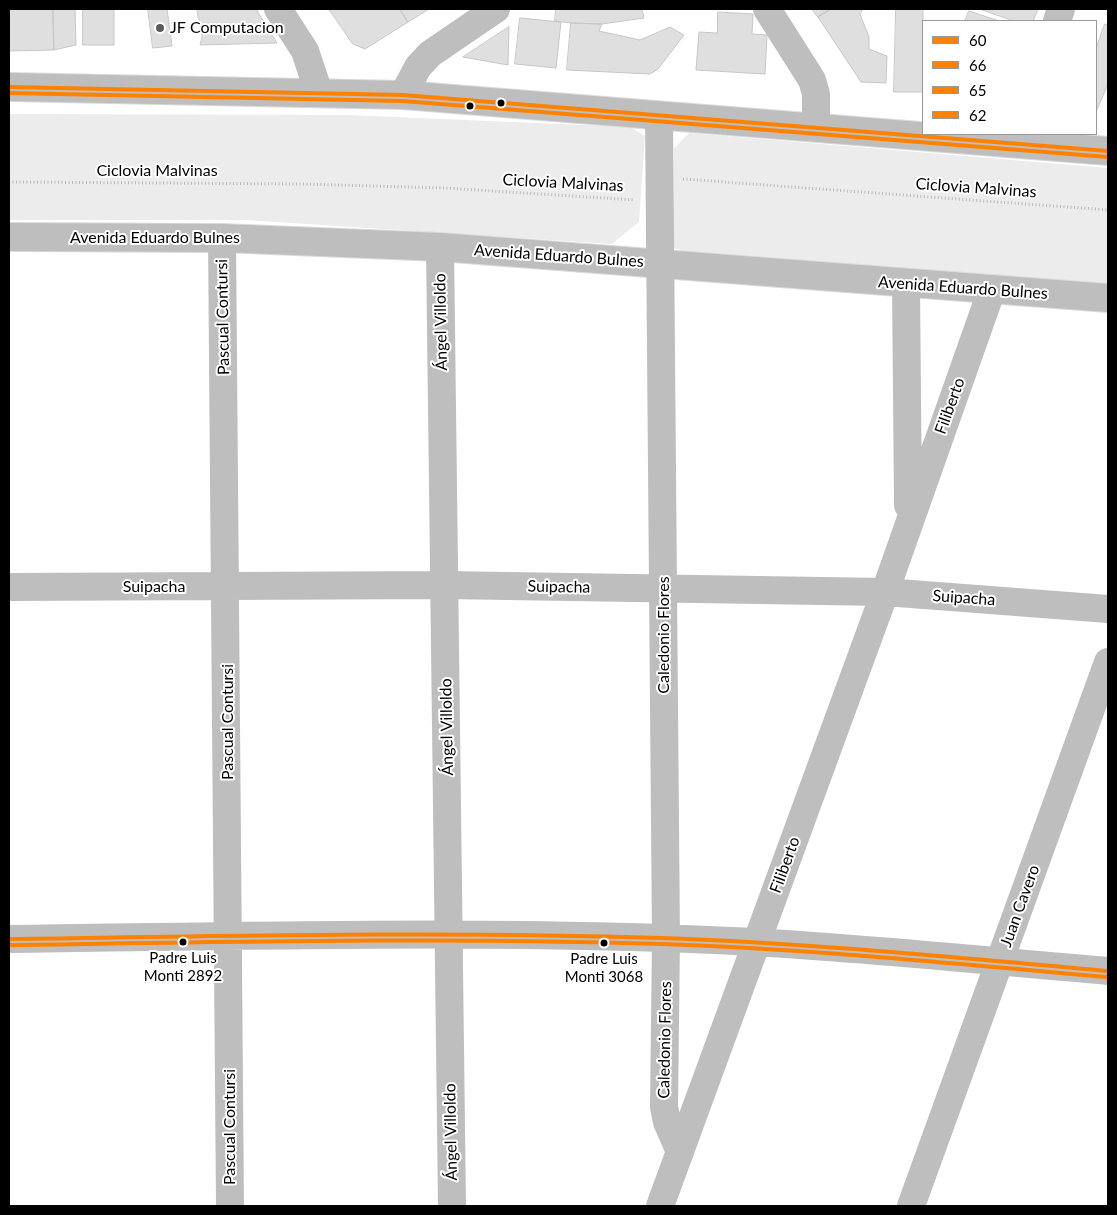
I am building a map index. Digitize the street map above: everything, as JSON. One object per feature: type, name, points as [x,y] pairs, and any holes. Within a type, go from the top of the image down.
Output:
[{"type":"street","points":[[278,9],[305,51],[319,93]]},
{"type":"street","points":[[403,95],[418,67],[430,54],[496,9]]},
{"type":"street","points":[[767,9],[812,80],[816,94],[816,126]]},
{"type":"street","points":[[9,87],[403,95],[659,116],[922,132]]},
{"type":"street","name":"Caledonio Flores","points":[[659,116],[666,939],[664,1107],[667,1122],[680,1152]]},
{"type":"street","points":[[964,135],[1014,138],[1108,150]]},
{"type":"street","name":"Avenida Eduardo Bulnes","points":[[9,237],[222,238],[440,247],[1108,298]]},
{"type":"street","name":"Pascual Contursi","points":[[222,238],[227,587],[230,1206]]},
{"type":"street","name":"Ángel Villoldo","points":[[440,247],[452,1206]]},
{"type":"street","name":"Filiberto","points":[[906,284],[908,523]]},
{"type":"street","name":"Filiberto","points":[[660,1206],[885,592],[992,289]]},
{"type":"street","name":"Suipacha","points":[[9,587],[445,585],[885,592],[1108,608]]},
{"type":"street","name":"Juan Cavero","points":[[911,1206],[1108,662]]},
{"type":"street","points":[[9,939],[448,935],[666,939],[756,942],[1108,972]]},
{"type":"path","name":"Ciclovia Malvinas","points":[[9,182],[302,184],[445,188],[645,201],[684,178],[1108,210]]},
{"type":"shaded area","points":[[9,114],[348,115],[630,127],[645,136],[639,222],[612,244],[245,220],[9,220]]},
{"type":"shaded area","points":[[689,133],[1108,168],[1108,291],[696,256],[674,248],[674,148]]},
{"type":"building","points":[[9,9],[53,9],[54,50],[9,51]]},
{"type":"building","points":[[53,9],[75,9],[76,45],[54,50]]},
{"type":"building","points":[[83,9],[114,9],[114,45],[83,45]]},
{"type":"building","name":"JF Computacion","points":[[148,9],[167,9],[172,46],[153,48]]},
{"type":"building","points":[[197,9],[256,9],[277,43],[200,45],[202,37]]},
{"type":"building","points":[[329,9],[400,9],[408,22],[365,49],[353,44]]},
{"type":"building","points":[[400,9],[429,9],[408,22]]},
{"type":"building","points":[[556,9],[642,9],[644,18],[602,24],[571,23],[555,21]]},
{"type":"building","points":[[812,9],[831,9],[818,17]]},
{"type":"building","points":[[831,9],[863,9],[860,14],[869,37],[869,49],[887,56],[886,83],[861,82],[818,17]]},
{"type":"building","points":[[896,9],[923,9],[922,92],[894,92]]},
{"type":"building","points":[[980,9],[1038,9],[1033,20],[1011,20]]},
{"type":"building","points":[[969,11],[996,20],[965,20]]},
{"type":"building","points":[[718,12],[753,14],[752,34],[767,35],[765,74],[696,70],[699,32],[717,33]]},
{"type":"building","points":[[520,18],[561,22],[556,68],[515,64]]},
{"type":"building","points":[[571,23],[602,24],[599,31],[640,40],[670,27],[684,35],[658,69],[650,74],[567,70]]},
{"type":"building","points":[[1105,24],[1108,25],[1108,84],[1097,110],[1097,46]]},
{"type":"building","points":[[509,27],[508,65],[463,57]]},
{"type":"transit line","name":"60","points":[[9,87],[403,95],[1108,151]]},
{"type":"transit line","name":"66","points":[[9,93],[403,101],[1108,157]]},
{"type":"transit line","name":"65","points":[[9,939],[417,934],[661,938],[829,947],[1108,971]]},
{"type":"transit line","name":"62","points":[[9,945],[417,940],[661,944],[829,953],[1107,977]]},
{"type":"place","name":"JF Computacion","points":[[160,28]]},
{"type":"place","name":"Padre Luis Monti 2892","points":[[183,942]]},
{"type":"place","name":"Padre Luis Monti 3068","points":[[604,943]]}]
